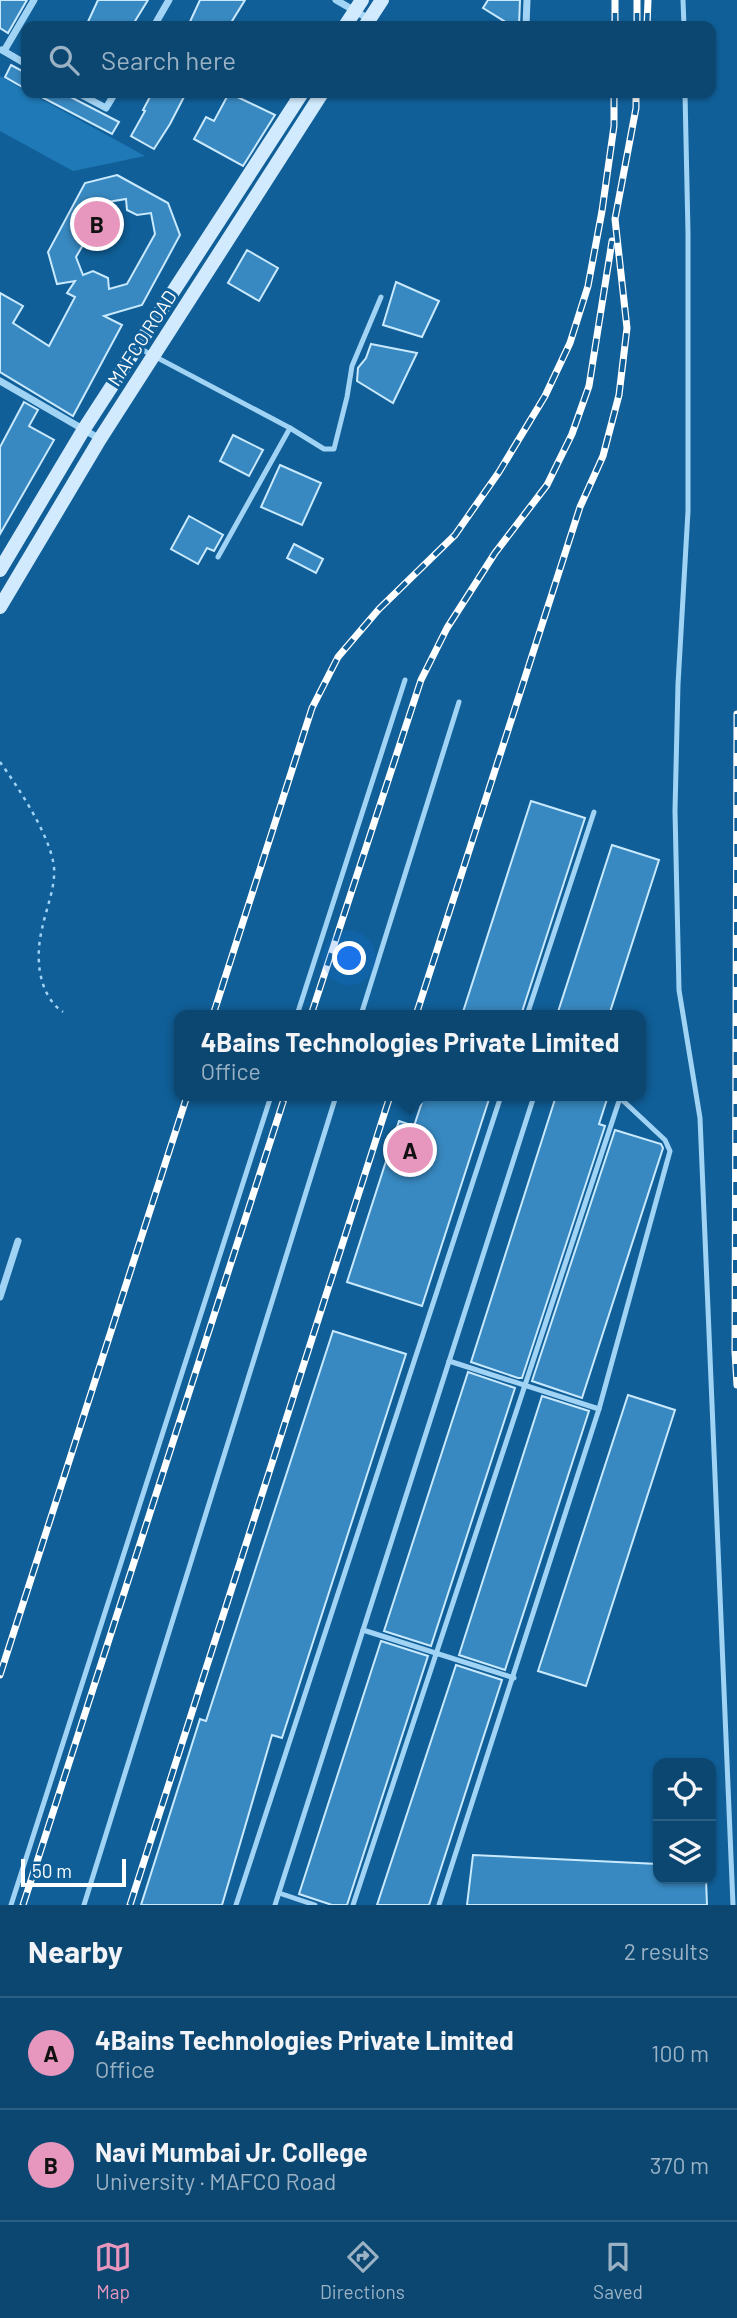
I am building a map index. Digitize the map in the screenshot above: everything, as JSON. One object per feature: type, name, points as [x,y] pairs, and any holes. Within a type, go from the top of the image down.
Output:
[{"type":"main road","points":[[368,21],[382,0]]},
{"type":"main road","points":[[348,21],[358,5]]},
{"type":"main road","name":"MAFCO ROAD","points":[[0,570],[84,429],[299,98]]},
{"type":"main road","name":"MAFCO ROAD","points":[[0,607],[100,439],[319,98]]},
{"type":"street","points":[[21,61],[2,50],[34,0]]},
{"type":"street","points":[[157,21],[169,0]]},
{"type":"street","points":[[336,0],[358,5],[366,21]]},
{"type":"street","points":[[526,21],[527,0]]},
{"type":"street","points":[[87,98],[106,108],[112,98]]},
{"type":"street","points":[[0,381],[100,439]]},
{"type":"street","points":[[0,1297],[18,1241]]},
{"type":"lane","points":[[683,0],[684,21]]},
{"type":"lane","points":[[685,98],[688,511],[678,684],[675,798],[679,990],[700,1118],[733,1905]]},
{"type":"lane","points":[[137,347],[290,428],[324,449],[334,449],[352,366],[381,297]]},
{"type":"lane","points":[[218,557],[290,428]]},
{"type":"lane","points":[[299,1010],[405,680]]},
{"type":"lane","points":[[363,1010],[459,702]]},
{"type":"lane","points":[[529,1010],[594,812]]},
{"type":"lane","points":[[11,1905],[269,1101]]},
{"type":"lane","points":[[85,1905],[334,1101]]},
{"type":"lane","points":[[236,1905],[499,1101]]},
{"type":"lane","points":[[275,1905],[532,1101]]},
{"type":"lane","points":[[353,1905],[618,1101]]},
{"type":"lane","points":[[439,1905],[599,1409],[670,1151],[664,1140],[623,1101]]},
{"type":"lane","points":[[449,1361],[599,1409]]},
{"type":"lane","points":[[363,1630],[514,1678]]},
{"type":"lane","points":[[279,1893],[315,1905]]},
{"type":"path","points":[[0,762],[26,802],[54,863],[41,934],[40,970],[45,993],[52,1005],[63,1012]]},
{"type":"shaded area","points":[[0,76],[21,88],[21,98],[39,98],[145,156],[73,171],[0,131]]},
{"type":"building","points":[[0,0],[27,0],[8,33],[0,28]]},
{"type":"building","points":[[98,0],[148,0],[135,21],[88,21]]},
{"type":"building","points":[[200,0],[245,0],[232,21],[190,21]]},
{"type":"building","points":[[488,0],[520,0],[519,21],[504,21],[483,8]]},
{"type":"building","points":[[11,65],[21,70],[21,86],[5,77]]},
{"type":"building","points":[[44,98],[73,98],[119,122],[112,134]]},
{"type":"building","points":[[149,98],[183,98],[154,149],[131,136],[145,111],[143,110]]},
{"type":"building","points":[[226,98],[239,98],[275,115],[243,166],[194,139],[206,117],[214,121]]},
{"type":"building","points":[[117,175],[168,203],[180,235],[142,305],[104,316],[122,325],[73,416],[0,372],[0,293],[23,306],[13,323],[49,346],[75,297],[67,293],[75,281],[57,284],[48,252],[85,183]],"holes":[[[126,199],[127,210],[137,215],[151,213],[155,234],[127,284],[109,289],[108,278],[93,271],[83,275],[76,257],[108,202]]]},
{"type":"building","points":[[247,250],[278,268],[259,301],[228,283]]},
{"type":"building","points":[[396,282],[439,301],[422,337],[383,325]]},
{"type":"building","points":[[371,344],[417,353],[393,403],[357,381],[358,368],[366,358]]},
{"type":"building","points":[[24,402],[38,410],[29,426],[54,440],[0,534],[0,447]]},
{"type":"building","points":[[233,435],[263,450],[249,476],[220,461]]},
{"type":"building","points":[[280,465],[321,483],[302,525],[261,507]]},
{"type":"building","points":[[189,516],[223,535],[214,551],[207,548],[198,564],[171,549]]},
{"type":"building","points":[[294,544],[323,559],[316,573],[287,558]]},
{"type":"building","points":[[531,801],[585,818],[523,1010],[464,1010]]},
{"type":"building","points":[[612,845],[659,860],[611,1010],[559,1010]]},
{"type":"building","points":[[422,1101],[488,1101],[422,1306],[347,1282],[399,1121],[414,1126]]},
{"type":"building","points":[[554,1101],[606,1101],[599,1124],[605,1126],[522,1378],[471,1362]]},
{"type":"building","points":[[615,1130],[661,1144],[663,1148],[582,1398],[532,1381]]},
{"type":"building","points":[[333,1331],[406,1354],[282,1738],[272,1735],[222,1905],[141,1905],[200,1719],[206,1721]]},
{"type":"building","points":[[468,1372],[515,1388],[431,1646],[384,1631]]},
{"type":"building","points":[[628,1395],[675,1410],[586,1686],[538,1671]]},
{"type":"building","points":[[542,1396],[589,1411],[505,1670],[459,1655]]},
{"type":"building","points":[[381,1641],[428,1656],[347,1905],[332,1905],[299,1894]]},
{"type":"building","points":[[456,1665],[502,1680],[429,1905],[377,1905]]},
{"type":"building","points":[[473,1855],[653,1864],[653,1884],[706,1884],[707,1905],[467,1905]]},
{"type":"railway","points":[[615,0],[615,21]]},
{"type":"railway","points":[[637,0],[637,21]]},
{"type":"railway","points":[[647,21],[648,0]]},
{"type":"railway","points":[[215,1010],[312,708],[338,657],[379,609],[455,535],[499,472],[545,396],[570,343],[588,286],[602,211],[614,126],[614,98]]},
{"type":"railway","points":[[418,1010],[580,507],[603,456],[619,395],[627,328],[615,219],[636,98]]},
{"type":"railway","points":[[313,1010],[421,680],[447,628],[495,553],[547,485],[572,434],[589,386],[612,241]]},
{"type":"railway","points":[[737,714],[737,1385]]},
{"type":"railway","points":[[0,1675],[185,1101]]},
{"type":"railway","points":[[23,1905],[283,1101]]},
{"type":"railway","points":[[130,1905],[388,1101]]},
{"type":"place","name":"Navi Mumbai Jr. College","points":[[97,224]]},
{"type":"place","name":"4Bains Technologies Private Limited","points":[[410,1150]]}]
